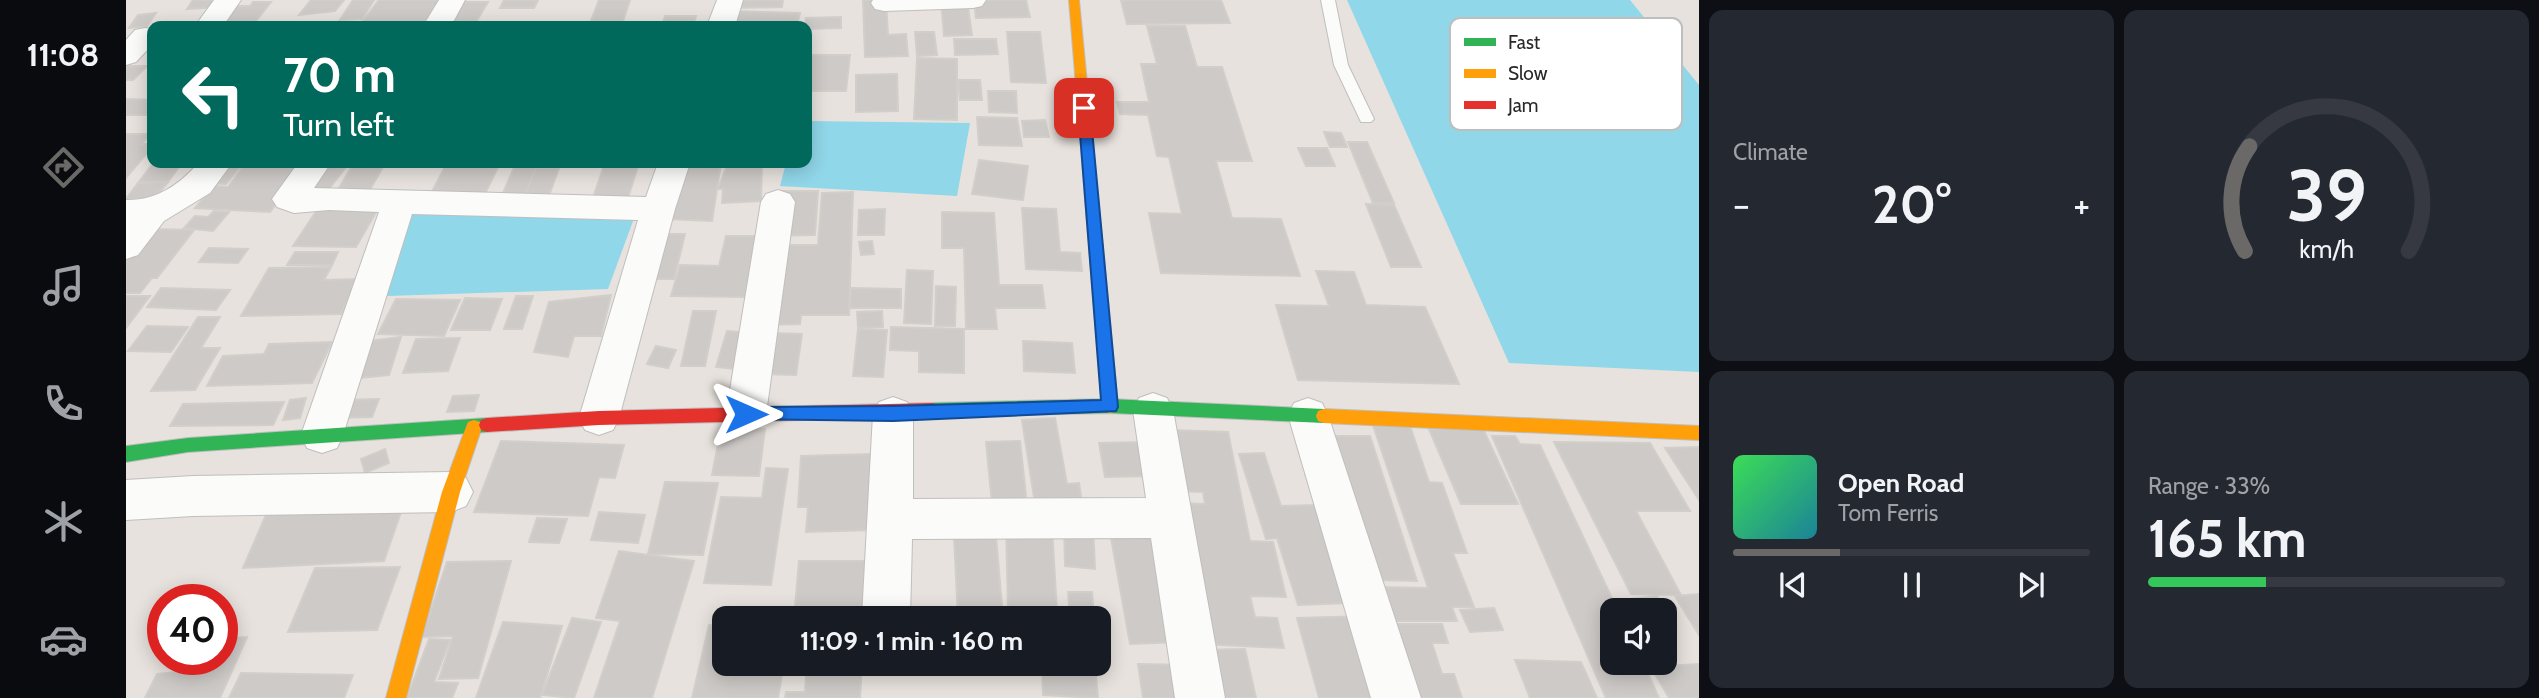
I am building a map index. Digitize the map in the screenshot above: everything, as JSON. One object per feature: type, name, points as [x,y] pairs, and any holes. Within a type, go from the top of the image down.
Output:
[{"type":"street","points":[[213,21],[228,0]]},
{"type":"street","points":[[440,21],[452,0]]},
{"type":"street","points":[[723,21],[730,0]]},
{"type":"street","points":[[884,3],[973,0]]},
{"type":"street","points":[[1074,0],[1110,407]]},
{"type":"street","points":[[126,246],[139,213],[198,185],[212,168]]},
{"type":"street","points":[[311,168],[289,199],[658,209]]},
{"type":"street","points":[[599,418],[658,209],[672,168]]},
{"type":"street","points":[[322,435],[392,219],[401,202]]},
{"type":"street","points":[[746,414],[778,202]]},
{"type":"street","points":[[126,454],[188,445],[599,418],[893,414],[1110,407],[1699,433]]},
{"type":"street","points":[[1153,410],[1200,698]]},
{"type":"street","points":[[887,606],[893,414]]},
{"type":"street","points":[[1308,415],[1396,698]]},
{"type":"street","points":[[396,698],[452,492],[474,427]]},
{"type":"street","points":[[126,500],[193,496],[452,492]]},
{"type":"street","points":[[891,519],[1169,518]]},
{"type":"lane","points":[[1328,0],[1341,65],[1366,119]]},
{"type":"water","points":[[1347,0],[1630,0],[1645,18],[1450,18],[1450,130],[1682,130],[1682,64],[1699,85],[1699,372],[1509,363]]},
{"type":"water","points":[[812,121],[970,123],[957,196],[780,186],[785,168],[812,168]]},
{"type":"water","points":[[410,209],[636,213],[608,289],[387,296]]},
{"type":"building","points":[[193,0],[221,0],[217,7],[187,9]]},
{"type":"building","points":[[311,0],[344,0],[335,11],[299,15]]},
{"type":"building","points":[[353,0],[374,0],[362,19],[340,20]]},
{"type":"building","points":[[379,0],[439,0],[424,21],[363,21]]},
{"type":"building","points":[[504,0],[538,0],[534,8],[500,8]]},
{"type":"building","points":[[599,0],[630,0],[623,21],[591,21]]},
{"type":"building","points":[[732,0],[783,0],[782,7],[730,8]]},
{"type":"building","points":[[863,0],[886,0],[888,35],[906,34],[908,56],[865,57]]},
{"type":"building","points":[[941,0],[967,0],[972,35],[944,36]]},
{"type":"building","points":[[974,0],[1026,0],[1030,17],[976,18]]},
{"type":"building","points":[[1121,0],[1221,0],[1230,23],[1127,24]]},
{"type":"building","points":[[253,2],[271,2],[256,21],[218,21],[230,6],[250,6]]},
{"type":"building","points":[[463,2],[488,2],[477,21],[450,21]]},
{"type":"building","points":[[727,11],[800,13],[798,21],[724,21]]},
{"type":"building","points":[[156,13],[150,21],[147,21],[147,26],[129,28],[138,15]]},
{"type":"building","points":[[665,16],[696,16],[694,21],[664,21]]},
{"type":"building","points":[[841,17],[841,28],[812,29],[812,21],[806,21],[806,18]]},
{"type":"building","points":[[1147,26],[1185,26],[1197,67],[1222,67],[1252,161],[1216,161],[1232,218],[1281,219],[1300,276],[1161,273],[1149,213],[1182,214],[1169,157],[1157,156],[1148,115],[1120,114],[1117,102],[1149,102],[1141,64],[1157,64]]},
{"type":"building","points":[[915,32],[934,32],[937,55],[917,56]]},
{"type":"building","points":[[1007,32],[1040,32],[1046,83],[1011,82]]},
{"type":"building","points":[[954,39],[996,39],[998,54],[955,55]]},
{"type":"building","points":[[812,55],[850,55],[846,91],[812,91]]},
{"type":"building","points":[[917,58],[957,59],[957,120],[914,119]]},
{"type":"building","points":[[126,66],[147,66],[133,80],[126,80]]},
{"type":"building","points":[[897,74],[898,111],[856,112],[856,75]]},
{"type":"building","points":[[958,80],[980,80],[982,100],[960,100]]},
{"type":"building","points":[[988,91],[1016,91],[1017,113],[989,112]]},
{"type":"building","points":[[126,99],[147,100],[147,115],[126,115]]},
{"type":"building","points":[[977,117],[1017,118],[1022,146],[979,145]]},
{"type":"building","points":[[1045,120],[1049,137],[1024,137],[1022,121]]},
{"type":"building","points":[[1324,132],[1341,133],[1347,147],[1330,147]]},
{"type":"building","points":[[126,134],[147,134],[142,144],[147,144],[147,153],[126,178]]},
{"type":"building","points":[[1348,142],[1367,142],[1394,203],[1373,203]]},
{"type":"building","points":[[1298,148],[1327,148],[1335,166],[1306,166]]},
{"type":"building","points":[[979,160],[1028,166],[1023,200],[972,194]]},
{"type":"building","points":[[149,168],[178,168],[168,182],[138,183]]},
{"type":"building","points":[[220,168],[239,168],[226,184],[207,183]]},
{"type":"building","points":[[242,168],[303,168],[270,212],[195,208],[214,186],[228,187]]},
{"type":"building","points":[[315,168],[345,168],[322,198],[295,195]]},
{"type":"building","points":[[351,168],[382,168],[368,193],[336,193]]},
{"type":"building","points":[[444,168],[498,168],[481,202],[427,201]]},
{"type":"building","points":[[514,168],[536,168],[523,200],[500,200]]},
{"type":"building","points":[[536,168],[559,168],[547,201],[523,200]]},
{"type":"building","points":[[603,168],[637,168],[625,207],[590,206]]},
{"type":"building","points":[[682,168],[720,168],[712,221],[667,219]]},
{"type":"building","points":[[726,168],[762,168],[761,201],[722,203],[723,189],[718,189]]},
{"type":"building","points":[[168,182],[154,199],[126,199],[138,183]]},
{"type":"building","points":[[774,191],[818,191],[815,235],[769,236]]},
{"type":"building","points":[[853,192],[849,315],[801,315],[800,324],[760,325],[769,245],[818,245],[822,193]]},
{"type":"building","points":[[323,201],[382,202],[356,247],[293,246]]},
{"type":"building","points":[[1366,204],[1394,205],[1421,267],[1391,267]]},
{"type":"building","points":[[1022,208],[1056,209],[1060,252],[1080,253],[1082,271],[1026,269]]},
{"type":"building","points":[[885,209],[884,235],[858,235],[859,210]]},
{"type":"building","points":[[214,211],[229,212],[213,231],[184,228],[195,216],[208,217]]},
{"type":"building","points":[[942,212],[994,213],[999,285],[1042,285],[1045,308],[995,308],[997,329],[966,329],[964,248],[942,248]]},
{"type":"building","points":[[145,229],[194,230],[157,278],[152,278],[140,293],[126,293],[126,253]]},
{"type":"building","points":[[651,234],[685,234],[674,279],[638,279]]},
{"type":"building","points":[[726,236],[761,236],[749,297],[671,296],[680,265],[719,266]]},
{"type":"building","points":[[872,241],[874,254],[861,255],[859,242]]},
{"type":"building","points":[[209,248],[248,249],[238,263],[199,262]]},
{"type":"building","points":[[295,252],[338,252],[332,265],[287,265]]},
{"type":"building","points":[[331,267],[324,280],[358,279],[341,314],[241,316],[269,268]]},
{"type":"building","points":[[907,270],[933,271],[931,324],[904,323]]},
{"type":"building","points":[[1316,271],[1354,272],[1366,305],[1425,307],[1459,384],[1298,380],[1276,305],[1329,306]]},
{"type":"building","points":[[936,286],[956,287],[955,326],[935,326]]},
{"type":"building","points":[[161,288],[230,290],[216,310],[147,307]]},
{"type":"building","points":[[851,288],[901,289],[901,308],[850,308]]},
{"type":"building","points":[[611,295],[601,336],[574,336],[568,357],[534,352],[549,302]]},
{"type":"building","points":[[126,296],[150,296],[126,328]]},
{"type":"building","points":[[516,296],[533,296],[522,329],[504,329]]},
{"type":"building","points":[[465,298],[502,299],[490,330],[451,330]]},
{"type":"building","points":[[396,299],[460,300],[444,336],[378,334]]},
{"type":"building","points":[[693,311],[716,311],[705,366],[681,366]]},
{"type":"building","points":[[882,311],[883,327],[858,328],[857,312]]},
{"type":"building","points":[[198,317],[220,317],[201,348],[220,348],[195,390],[151,391]]},
{"type":"building","points":[[147,326],[188,327],[171,352],[128,351]]},
{"type":"building","points":[[891,327],[964,329],[964,373],[919,372],[919,351],[890,350]]},
{"type":"building","points":[[858,329],[887,330],[883,377],[853,376]]},
{"type":"building","points":[[727,331],[755,333],[744,370],[716,367]]},
{"type":"building","points":[[770,333],[802,334],[796,375],[764,374]]},
{"type":"building","points":[[401,337],[389,375],[358,378],[370,341]]},
{"type":"building","points":[[460,338],[448,371],[403,373],[416,339]]},
{"type":"building","points":[[1023,341],[1072,343],[1075,373],[1024,371]]},
{"type":"building","points":[[332,342],[312,383],[207,386],[223,356],[264,354],[269,344]]},
{"type":"building","points":[[656,346],[676,350],[668,368],[647,364]]},
{"type":"building","points":[[479,395],[474,411],[447,412],[453,396]]},
{"type":"building","points":[[306,398],[300,418],[283,420],[290,400]]},
{"type":"building","points":[[379,399],[372,417],[337,418],[345,400]]},
{"type":"building","points":[[284,402],[273,425],[170,426],[183,404]]},
{"type":"building","points":[[1055,418],[1067,484],[1079,483],[1082,502],[1035,504],[1022,420]]},
{"type":"building","points":[[1373,425],[1410,426],[1429,482],[1442,483],[1467,553],[1453,553],[1474,607],[1452,607],[1457,621],[1386,621],[1377,587],[1428,588]]},
{"type":"building","points":[[721,428],[765,429],[759,476],[712,475]]},
{"type":"building","points":[[1429,429],[1483,429],[1518,504],[1461,504]]},
{"type":"building","points":[[1168,430],[1228,432],[1250,541],[1273,542],[1286,597],[1250,596],[1255,617],[1277,618],[1284,648],[1202,644],[1179,503],[1205,504],[1203,492],[1178,491]]},
{"type":"building","points":[[1333,436],[1370,436],[1417,581],[1375,580]]},
{"type":"building","points":[[1492,436],[1515,436],[1520,444],[1540,445],[1612,598],[1600,598],[1600,675],[1648,675],[1659,698],[1606,698]]},
{"type":"building","points":[[501,441],[624,445],[615,478],[599,477],[588,516],[474,512]]},
{"type":"building","points":[[1020,441],[1028,514],[993,514],[986,442]]},
{"type":"building","points":[[1144,442],[1152,476],[1105,477],[1099,443]]},
{"type":"building","points":[[1554,442],[1650,443],[1690,511],[1636,511],[1681,595],[1631,594]]},
{"type":"building","points":[[1699,447],[1699,500],[1665,448]]},
{"type":"building","points":[[385,449],[389,463],[365,473],[361,459]]},
{"type":"building","points":[[1264,453],[1281,506],[1315,505],[1349,603],[1298,605],[1277,538],[1266,539],[1239,454]]},
{"type":"building","points":[[872,454],[873,530],[806,532],[808,507],[798,507],[801,456]]},
{"type":"building","points":[[766,468],[788,469],[771,585],[704,583],[721,497],[762,498]]},
{"type":"building","points":[[665,482],[718,483],[703,555],[648,554]]},
{"type":"building","points":[[409,489],[384,561],[243,568],[275,494]]},
{"type":"building","points":[[599,512],[645,515],[638,543],[591,540]]},
{"type":"building","points":[[537,518],[567,519],[559,543],[529,542]]},
{"type":"building","points":[[1155,520],[1179,642],[1130,644],[1108,521]]},
{"type":"building","points":[[1064,522],[1093,523],[1095,569],[1065,566]]},
{"type":"building","points":[[1006,524],[1052,527],[1057,606],[1008,606]]},
{"type":"building","points":[[996,536],[1002,606],[957,606],[954,537]]},
{"type":"building","points":[[619,551],[694,561],[652,698],[594,698],[620,621],[596,618]]},
{"type":"building","points":[[511,561],[478,678],[439,679],[453,636],[422,637],[447,562]]},
{"type":"building","points":[[799,561],[866,561],[864,606],[795,606]]},
{"type":"building","points":[[400,567],[377,630],[288,632],[315,568]]},
{"type":"building","points":[[1068,592],[1092,592],[1093,606],[1069,606]]},
{"type":"building","points":[[1699,594],[1699,635],[1677,598],[1675,596]]},
{"type":"building","points":[[1494,608],[1503,630],[1470,632],[1460,610]]},
{"type":"building","points":[[1365,616],[1391,698],[1319,698],[1297,618]]},
{"type":"building","points":[[572,618],[601,622],[574,698],[542,695]]},
{"type":"building","points":[[503,622],[562,626],[540,698],[476,698]]},
{"type":"building","points":[[1382,624],[1442,624],[1448,643],[1432,643],[1442,674],[1454,674],[1462,698],[1405,698]]},
{"type":"building","points":[[709,625],[712,625],[712,676],[782,676],[778,698],[692,698]]},
{"type":"building","points":[[238,637],[247,637],[238,657]]},
{"type":"building","points":[[429,639],[450,640],[434,682],[458,683],[452,698],[407,698]]},
{"type":"building","points":[[1245,649],[1256,698],[1212,698],[1202,650]]},
{"type":"building","points":[[1515,660],[1581,662],[1597,698],[1530,698]]},
{"type":"building","points":[[1138,664],[1187,665],[1193,698],[1143,698]]},
{"type":"building","points":[[1699,664],[1699,698],[1669,698],[1656,675],[1677,675],[1677,665]]},
{"type":"building","points":[[241,673],[353,675],[344,698],[229,698]]},
{"type":"building","points":[[156,675],[230,675],[220,698],[145,698]]},
{"type":"building","points":[[806,676],[861,676],[860,698],[785,698],[786,692],[805,692]]},
{"type":"building","points":[[1042,676],[1096,676],[1098,698],[1043,695]]},
{"type":"traffic: fast","points":[[932,410],[1110,406],[1324,416]]},
{"type":"traffic: fast","points":[[126,454],[188,445],[487,425]]},
{"type":"traffic: slow","points":[[1074,0],[1110,406]]},
{"type":"traffic: slow","points":[[1324,416],[1699,433]]},
{"type":"traffic: slow","points":[[396,698],[451,492],[474,427]]},
{"type":"traffic: jam","points":[[487,425],[599,418],[932,410]]},
{"type":"route","points":[[746,414],[893,414],[1110,407],[1084,108]]}]
